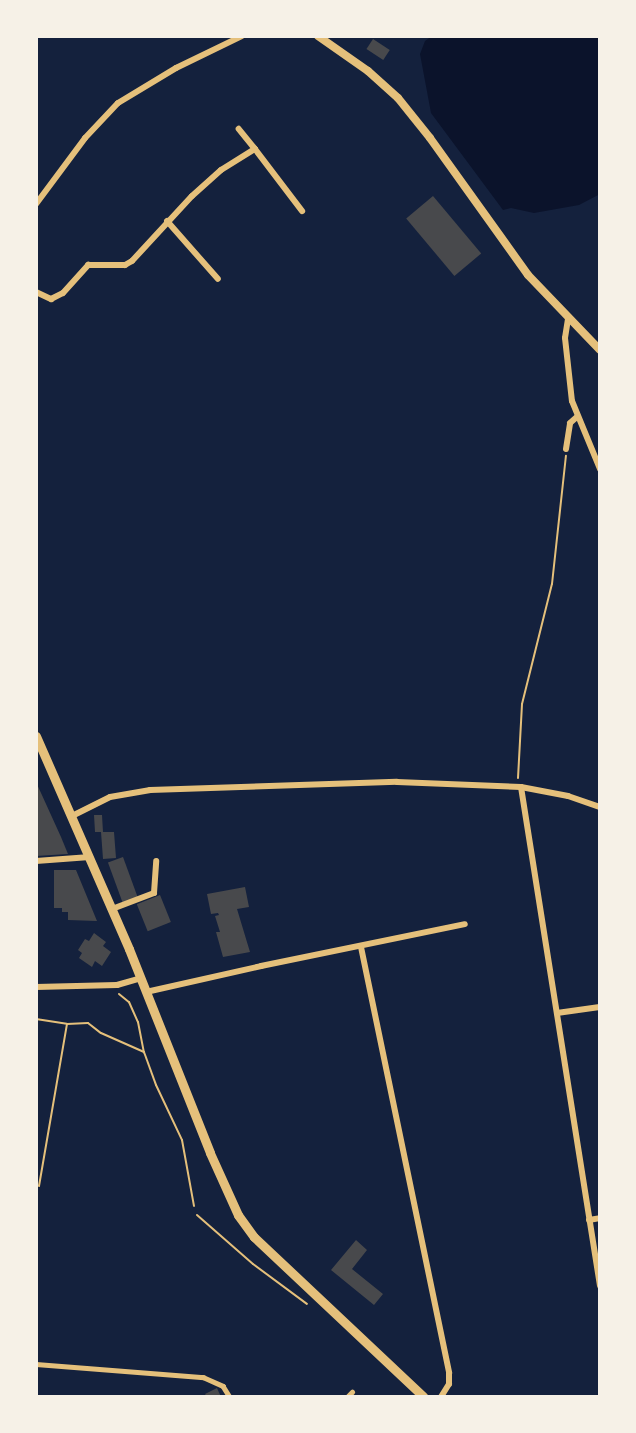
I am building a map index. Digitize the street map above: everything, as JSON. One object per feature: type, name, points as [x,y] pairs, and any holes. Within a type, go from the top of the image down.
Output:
[{"type":"main road","points":[[36,736],[112,909],[210,1153],[238,1215],[254,1237],[424,1397]]},
{"type":"street","points":[[36,204],[85,138],[118,103],[176,68],[242,36]]},
{"type":"street","points":[[318,36],[368,71],[398,98],[430,138],[528,275],[600,350]]},
{"type":"street","points":[[239,129],[302,210]]},
{"type":"street","points":[[36,292],[51,299],[63,293],[88,266],[125,265],[138,256],[167,221],[221,170],[255,149]]},
{"type":"street","points":[[167,221],[218,279]]},
{"type":"street","points":[[568,319],[565,331],[570,389],[577,417],[600,469]]},
{"type":"street","points":[[566,449],[570,423],[577,417]]},
{"type":"street","points":[[72,816],[110,798],[150,790],[397,782],[521,787],[568,796],[600,807]]},
{"type":"street","points":[[521,787],[600,1286]]},
{"type":"street","points":[[36,861],[90,857]]},
{"type":"street","points":[[112,909],[154,893],[156,861]]},
{"type":"street","points":[[146,992],[465,924]]},
{"type":"street","points":[[361,947],[449,1373],[448,1384],[441,1397]]},
{"type":"street","points":[[36,987],[117,985],[141,978]]},
{"type":"street","points":[[557,1013],[600,1007]]},
{"type":"street","points":[[589,1220],[600,1218]]},
{"type":"street","points":[[36,1364],[203,1377],[223,1386],[230,1397]]},
{"type":"street","points":[[347,1397],[352,1392]]},
{"type":"path","points":[[521,787],[517,776],[522,705],[552,584],[566,449]]},
{"type":"path","points":[[117,991],[129,1002],[134,1012],[144,1052],[182,1140],[194,1206]]},
{"type":"path","points":[[36,1019],[67,1024],[88,1023],[101,1034],[144,1052]]},
{"type":"path","points":[[39,1186],[67,1024]]},
{"type":"path","points":[[197,1215],[253,1264],[307,1304]]},
{"type":"water","points":[[432,36],[600,36],[600,194],[579,205],[534,213],[511,208],[503,210],[431,113],[420,54],[425,41]]},
{"type":"building","points":[[373,39],[390,50],[383,60],[366,49]]},
{"type":"building","points":[[433,196],[481,253],[454,276],[406,218]]},
{"type":"building","points":[[36,782],[61,837],[68,854],[36,856]]},
{"type":"building","points":[[94,815],[102,815],[103,832],[114,832],[116,858],[103,859],[101,832],[95,832]]},
{"type":"building","points":[[123,857],[138,898],[123,904],[108,862]]},
{"type":"building","points":[[54,870],[76,870],[97,921],[68,920],[68,912],[62,912],[62,908],[54,908]]},
{"type":"building","points":[[245,887],[249,907],[237,909],[250,952],[223,957],[216,932],[220,932],[215,916],[219,915],[218,913],[211,914],[207,894]]},
{"type":"building","points":[[160,895],[171,922],[148,931],[137,904]]},
{"type":"building","points":[[94,933],[106,942],[103,946],[111,952],[102,966],[95,961],[92,967],[79,958],[82,953],[78,950],[85,939],[89,941]]},
{"type":"building","points":[[356,1240],[367,1250],[352,1269],[383,1294],[374,1305],[331,1270]]},
{"type":"building","points":[[217,1388],[221,1397],[207,1397],[205,1394]]}]
